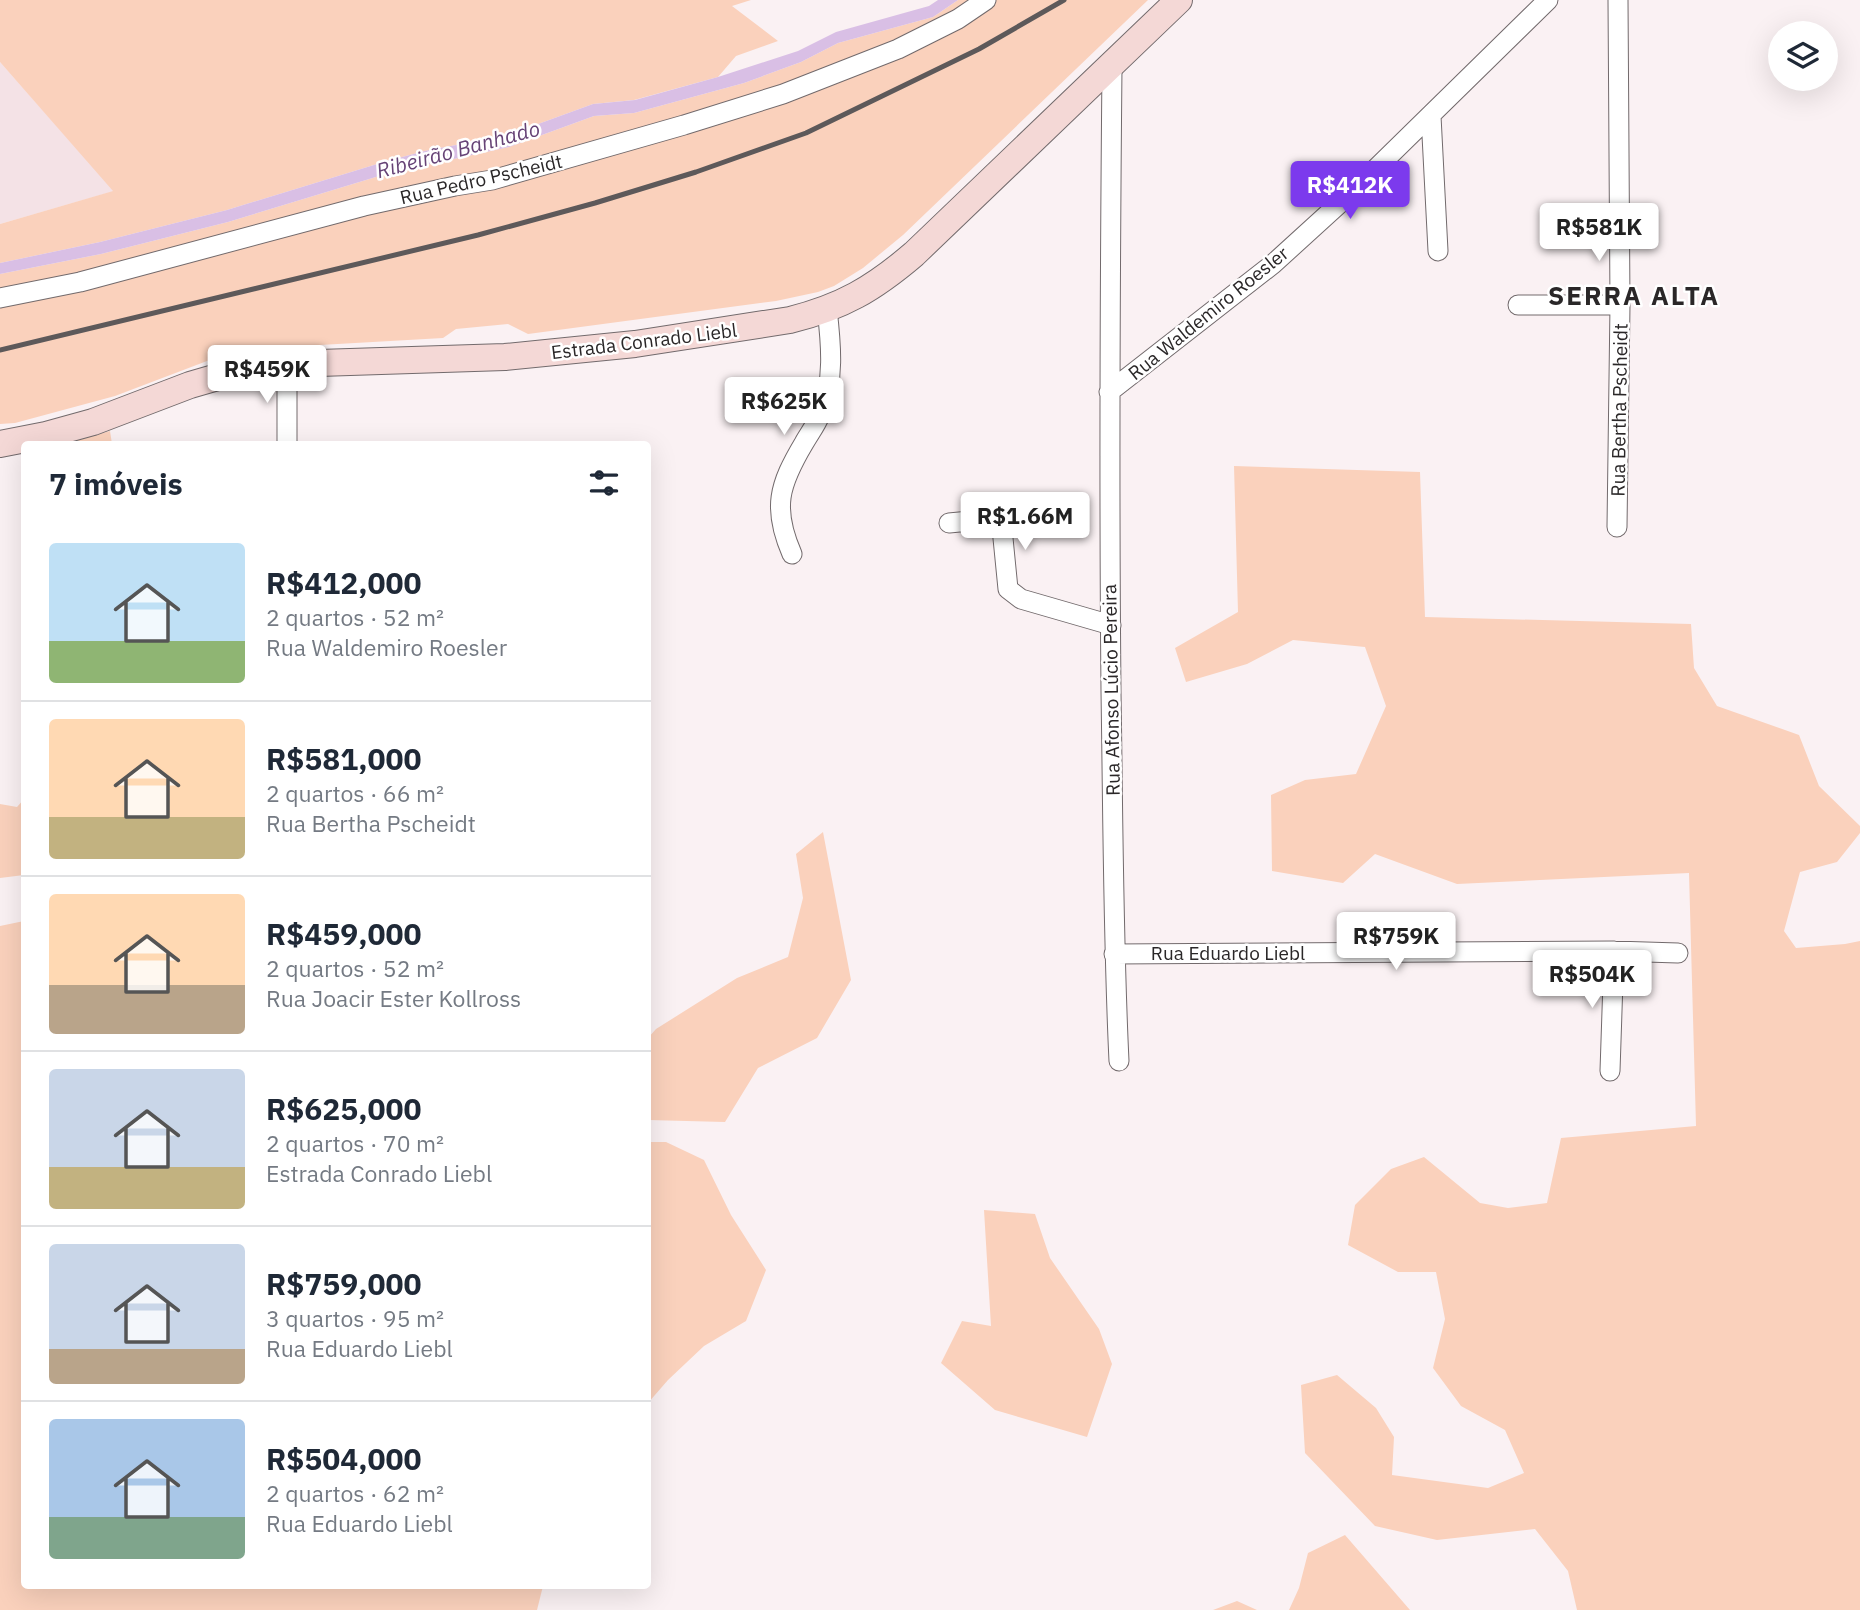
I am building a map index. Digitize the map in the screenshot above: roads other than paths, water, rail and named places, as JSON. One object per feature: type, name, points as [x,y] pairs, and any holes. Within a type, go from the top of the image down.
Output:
[{"type":"main road","name":"Estrada Conrado Liebl","points":[[0,444],[93,422],[221,376],[287,365],[505,357],[635,344],[790,320],[827,309],[858,296],[894,271],[1179,0]]},
{"type":"street","name":"Rua Pedro Pscheidt","points":[[0,298],[80,282],[364,206],[492,180],[684,125],[783,94],[898,49],[958,19],[986,0]]},
{"type":"street","name":"Rua Waldemiro Roesler","points":[[1109,392],[1273,264],[1351,193],[1548,0]]},
{"type":"street","name":"Rua Bertha Pscheidt","points":[[1617,527],[1620,305],[1618,0]]},
{"type":"street","name":"Rua Afonso Lúcio Pereira","points":[[1111,67],[1109,392],[1114,954],[1119,1061]]},
{"type":"street","points":[[1431,116],[1438,251]]},
{"type":"street","points":[[1518,305],[1620,305]]},
{"type":"street","points":[[792,554],[780,516],[780,500],[791,465],[820,415],[830,383],[827,309]]},
{"type":"street","points":[[287,365],[287,441]]},
{"type":"street","points":[[949,523],[1001,518],[1008,589],[1021,599],[1111,625]]},
{"type":"street","points":[[1610,1071],[1614,951]]},
{"type":"street","name":"Rua Eduardo Liebl","points":[[1114,954],[1614,951],[1678,953]]},
{"type":"water","name":"Ribeirão Banhado","points":[[938,0],[958,0],[933,17],[838,43],[801,62],[744,83],[634,113],[594,116],[509,147],[389,173],[228,222],[101,254],[0,274],[0,263],[100,242],[227,210],[387,161],[508,135],[593,104],[635,100],[718,77],[798,51],[836,32],[929,6]]},
{"type":"railway","points":[[0,350],[478,235],[696,172],[806,133],[979,49],[1064,0]]},
{"type":"district","name":"SERRA ALTA","points":[[1634,295]]}]
